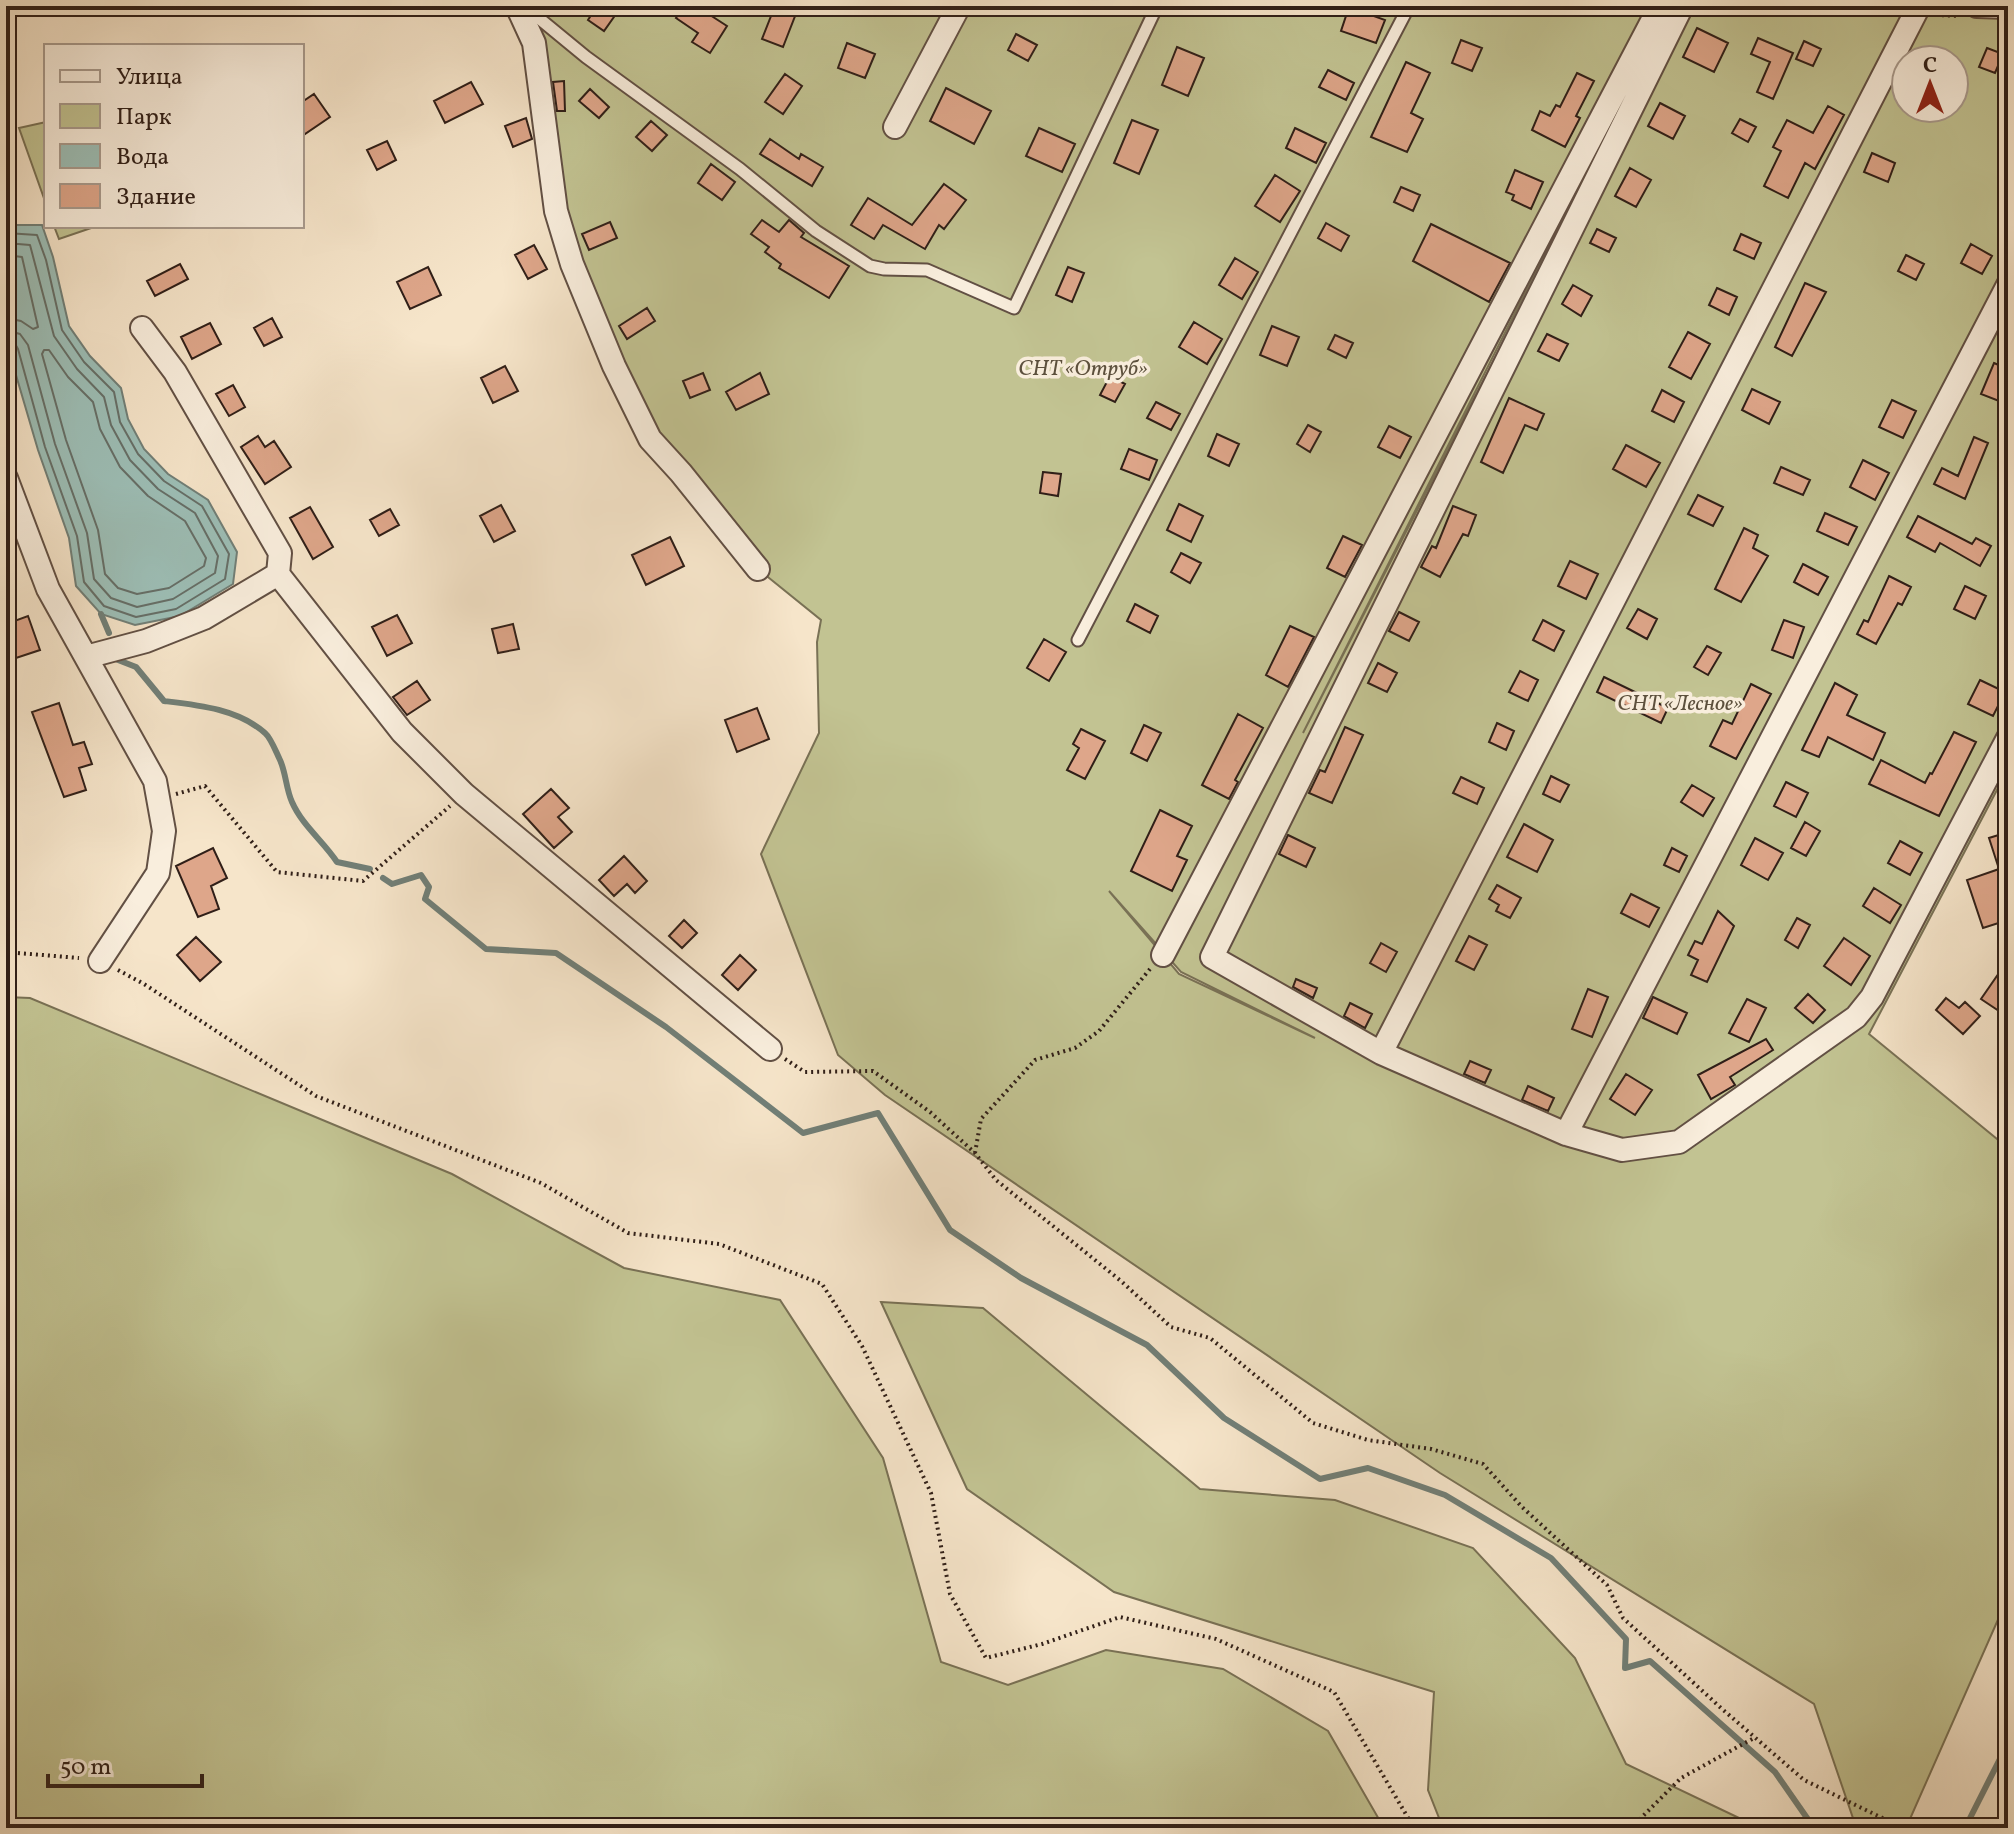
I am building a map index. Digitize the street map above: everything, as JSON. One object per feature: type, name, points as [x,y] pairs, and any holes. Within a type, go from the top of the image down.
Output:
[{"type":"street","points":[[517,6],[534,43],[556,211],[572,264],[614,366],[650,439],[758,569]]},
{"type":"street","points":[[895,127],[959,6]]},
{"type":"street","points":[[1163,955],[1674,7]]},
{"type":"street","points":[[1674,7],[1212,957],[1381,1053],[1566,1134],[1622,1150],[1679,1142],[1856,1017],[1872,997],[2008,738]]},
{"type":"street","points":[[1969,11],[2008,7]]},
{"type":"street","points":[[1381,1053],[1916,10]]},
{"type":"street","points":[[1566,1134],[2008,285]]},
{"type":"street","points":[[142,328],[175,372],[280,553],[278,574],[402,732],[464,794],[770,1049]]},
{"type":"street","points":[[6,478],[48,589],[155,781],[160,798],[164,831],[158,873],[100,961]]},
{"type":"street","points":[[86,657],[146,641],[204,618],[278,574]]},
{"type":"lane","points":[[524,6],[586,57],[740,169],[816,231],[870,266],[927,270],[1014,308],[1157,6]]},
{"type":"lane","points":[[1078,640],[1409,6]]},
{"type":"path","points":[[1674,7],[1969,11]]},
{"type":"path","points":[[160,798],[205,786],[277,872],[363,881],[464,794]]},
{"type":"path","points":[[6,952],[100,961],[144,984],[316,1096],[541,1183],[628,1233],[719,1244],[822,1284],[862,1346],[931,1493],[950,1594],[986,1658],[1042,1644],[1120,1617],[1216,1639],[1334,1692],[1414,1828]]},
{"type":"path","points":[[975,1153],[981,1119],[1035,1060],[1075,1048],[1099,1031],[1163,955]]},
{"type":"path","points":[[770,1049],[805,1072],[873,1071],[930,1112],[975,1153],[996,1180],[1121,1281],[1171,1327],[1210,1338],[1313,1423],[1368,1440],[1431,1449],[1483,1464],[1522,1507],[1607,1585],[1623,1618],[1804,1780],[1903,1828]]},
{"type":"path","points":[[1631,1828],[1681,1778],[1755,1737]]},
{"type":"green space","points":[[521,6],[1670,6],[1303,733],[1675,6],[2008,6],[2008,769],[1869,1034],[2008,1148],[2008,1604],[2004,1606],[1906,1828],[1867,1828],[1854,1821],[1814,1704],[1440,1473],[885,1095],[838,1055],[761,854],[819,733],[817,642],[821,620],[758,569],[650,439],[572,265]],"holes":[[[1109,891],[1181,972],[1315,1038],[1179,974]]]},
{"type":"green space","points":[[44,122],[44,198],[19,128]]},
{"type":"green space","points":[[55,228],[91,228],[59,239]]},
{"type":"green space","points":[[6,997],[30,998],[452,1174],[624,1268],[780,1300],[883,1458],[941,1662],[1008,1685],[1106,1650],[1223,1669],[1328,1731],[1384,1828],[6,1828]]},
{"type":"green space","points":[[881,1302],[983,1308],[1200,1489],[1335,1500],[1473,1548],[1575,1658],[1626,1764],[1760,1828],[1443,1828],[1428,1790],[1434,1692],[1114,1592],[967,1489]]},
{"type":"water","points":[[6,225],[42,225],[69,326],[90,356],[121,388],[128,419],[144,449],[168,474],[208,500],[237,552],[233,584],[180,616],[135,625],[101,614],[76,586],[69,538],[38,450],[6,341]]},
{"type":"building","points":[[597,6],[604,6],[616,14],[604,31],[588,20]]},
{"type":"building","points":[[684,6],[696,6],[727,26],[710,53],[692,42],[698,33],[676,18]]},
{"type":"building","points":[[775,6],[797,11],[783,47],[762,39]]},
{"type":"building","points":[[1349,7],[1385,20],[1376,43],[1341,31]]},
{"type":"building","points":[[1697,28],[1728,43],[1714,72],[1683,57]]},
{"type":"building","points":[[1016,34],[1037,45],[1028,61],[1008,50]]},
{"type":"building","points":[[1758,38],[1793,53],[1773,99],[1757,92],[1770,62],[1751,54]]},
{"type":"building","points":[[1461,40],[1482,48],[1472,71],[1452,63]]},
{"type":"building","points":[[1804,41],[1821,49],[1813,66],[1796,59]]},
{"type":"building","points":[[847,43],[875,54],[865,78],[838,68]]},
{"type":"building","points":[[1177,47],[1204,58],[1188,96],[1162,85]]},
{"type":"building","points":[[1987,48],[2003,54],[1995,73],[1979,67]]},
{"type":"building","points":[[1406,62],[1430,73],[1411,113],[1423,119],[1407,152],[1371,137]]},
{"type":"building","points":[[1328,70],[1354,83],[1346,100],[1319,87]]},
{"type":"building","points":[[1577,73],[1594,81],[1565,147],[1532,130],[1540,111],[1550,116],[1556,105],[1560,107]]},
{"type":"building","points":[[785,74],[802,86],[783,114],[765,102]]},
{"type":"building","points":[[564,81],[565,111],[557,111],[553,82]]},
{"type":"building","points":[[471,82],[483,104],[445,123],[434,101]]},
{"type":"building","points":[[946,88],[991,111],[974,144],[930,121]]},
{"type":"building","points":[[590,89],[609,107],[599,118],[579,101]]},
{"type":"building","points":[[314,94],[330,117],[304,135],[304,101]]},
{"type":"building","points":[[1660,103],[1685,116],[1673,139],[1648,126]]},
{"type":"building","points":[[1828,106],[1844,115],[1815,169],[1805,163],[1788,198],[1764,186],[1781,151],[1773,147],[1787,120],[1813,133]]},
{"type":"building","points":[[526,118],[532,139],[513,147],[505,126]]},
{"type":"building","points":[[1740,119],[1756,127],[1748,142],[1732,133]]},
{"type":"building","points":[[1132,120],[1158,130],[1139,174],[1114,163]]},
{"type":"building","points":[[651,121],[667,135],[652,151],[636,137]]},
{"type":"building","points":[[1039,128],[1075,144],[1062,172],[1026,156]]},
{"type":"building","points":[[1295,128],[1326,143],[1316,163],[1286,148]]},
{"type":"building","points":[[770,139],[799,159],[801,154],[823,167],[812,186],[760,154]]},
{"type":"building","points":[[387,141],[396,160],[377,170],[367,150]]},
{"type":"building","points":[[1872,153],[1895,163],[1888,182],[1864,172]]},
{"type":"building","points":[[711,164],[735,182],[722,200],[698,183]]},
{"type":"building","points":[[1630,168],[1651,180],[1636,207],[1615,196]]},
{"type":"building","points":[[1515,170],[1543,182],[1531,209],[1512,200],[1514,195],[1506,192]]},
{"type":"building","points":[[1275,175],[1300,191],[1280,222],[1255,206]]},
{"type":"building","points":[[944,184],[966,200],[944,229],[939,225],[925,249],[883,225],[874,239],[851,225],[868,198],[912,225]]},
{"type":"building","points":[[1401,187],[1420,195],[1413,211],[1394,202]]},
{"type":"building","points":[[762,220],[779,232],[789,220],[804,233],[801,237],[849,266],[829,298],[779,268],[781,264],[765,252],[769,247],[751,234]]},
{"type":"building","points":[[610,222],[617,238],[589,250],[582,234]]},
{"type":"building","points":[[1326,223],[1349,236],[1341,251],[1318,238]]},
{"type":"building","points":[[1431,224],[1510,263],[1489,302],[1413,261]]},
{"type":"building","points":[[1597,229],[1616,238],[1609,252],[1590,243]]},
{"type":"building","points":[[1741,234],[1761,243],[1754,259],[1734,250]]},
{"type":"building","points":[[1971,244],[1992,256],[1982,274],[1961,263]]},
{"type":"building","points":[[534,245],[547,269],[528,279],[515,255]]},
{"type":"building","points":[[1906,255],[1924,264],[1916,280],[1898,271]]},
{"type":"building","points":[[1235,258],[1258,272],[1242,299],[1219,285]]},
{"type":"building","points":[[180,264],[188,279],[155,296],[147,281]]},
{"type":"building","points":[[428,267],[441,295],[410,309],[397,282]]},
{"type":"building","points":[[1068,267],[1084,273],[1072,302],[1056,295]]},
{"type":"building","points":[[1805,283],[1826,292],[1792,356],[1775,347]]},
{"type":"building","points":[[1573,285],[1592,296],[1581,316],[1562,304]]},
{"type":"building","points":[[1717,288],[1737,297],[1729,315],[1709,305]]},
{"type":"building","points":[[647,308],[655,321],[627,339],[619,326]]},
{"type":"building","points":[[272,318],[282,337],[264,346],[254,328]]},
{"type":"building","points":[[1194,322],[1222,339],[1207,364],[1179,347]]},
{"type":"building","points":[[210,323],[221,344],[192,359],[181,337]]},
{"type":"building","points":[[1272,326],[1299,337],[1287,366],[1260,355]]},
{"type":"building","points":[[1688,332],[1710,344],[1691,379],[1669,367]]},
{"type":"building","points":[[1547,334],[1568,344],[1559,361],[1538,351]]},
{"type":"building","points":[[1335,335],[1353,343],[1346,358],[1328,349]]},
{"type":"building","points":[[1994,363],[2008,369],[2008,397],[2002,395],[1999,401],[1981,394]]},
{"type":"building","points":[[505,366],[518,391],[493,403],[481,378]]},
{"type":"building","points":[[703,373],[710,390],[690,398],[683,381]]},
{"type":"building","points":[[760,373],[769,394],[736,410],[726,392]]},
{"type":"building","points":[[1110,376],[1125,384],[1115,402],[1100,395]]},
{"type":"building","points":[[233,385],[245,407],[229,416],[216,394]]},
{"type":"building","points":[[1752,389],[1780,402],[1769,424],[1742,410]]},
{"type":"building","points":[[1662,390],[1684,402],[1674,422],[1652,411]]},
{"type":"building","points":[[1509,398],[1544,414],[1537,430],[1525,425],[1503,473],[1481,462]]},
{"type":"building","points":[[1892,400],[1916,411],[1903,438],[1879,427]]},
{"type":"building","points":[[1156,402],[1180,414],[1171,430],[1147,418]]},
{"type":"building","points":[[1308,425],[1321,432],[1310,452],[1297,444]]},
{"type":"building","points":[[1389,426],[1411,437],[1400,458],[1378,447]]},
{"type":"building","points":[[1217,434],[1239,444],[1229,466],[1208,456]]},
{"type":"building","points":[[258,436],[265,447],[274,441],[291,467],[265,484],[241,447]]},
{"type":"building","points":[[1974,437],[1988,443],[1965,499],[1934,484],[1942,468],[1958,476]]},
{"type":"building","points":[[1626,445],[1660,463],[1646,487],[1613,469]]},
{"type":"building","points":[[1129,449],[1157,460],[1149,480],[1121,469]]},
{"type":"building","points":[[1863,460],[1889,473],[1875,500],[1850,487]]},
{"type":"building","points":[[1781,467],[1810,480],[1803,495],[1774,483]]},
{"type":"building","points":[[1043,472],[1061,474],[1058,496],[1040,493]]},
{"type":"building","points":[[1698,495],[1723,507],[1713,526],[1688,514]]},
{"type":"building","points":[[1179,504],[1203,516],[1191,542],[1167,530]]},
{"type":"building","points":[[501,505],[515,531],[494,542],[480,516]]},
{"type":"building","points":[[1453,506],[1476,515],[1468,536],[1463,534],[1440,577],[1421,567],[1432,546],[1436,548]]},
{"type":"building","points":[[310,507],[333,547],[313,559],[290,518]]},
{"type":"building","points":[[390,509],[399,525],[379,536],[370,520]]},
{"type":"building","points":[[1825,513],[1857,527],[1848,545],[1817,531]]},
{"type":"building","points":[[1918,516],[1972,544],[1976,538],[1991,546],[1980,566],[1940,543],[1935,552],[1907,537]]},
{"type":"building","points":[[1744,528],[1758,535],[1753,548],[1768,556],[1741,602],[1715,589]]},
{"type":"building","points":[[1343,536],[1362,545],[1345,577],[1327,568]]},
{"type":"building","points":[[670,537],[684,566],[646,585],[632,555]]},
{"type":"building","points":[[1181,553],[1201,563],[1190,583],[1171,572]]},
{"type":"building","points":[[1570,561],[1598,574],[1586,599],[1558,586]]},
{"type":"building","points":[[1803,564],[1828,577],[1818,595],[1794,582]]},
{"type":"building","points":[[1889,576],[1911,587],[1902,605],[1898,603],[1876,644],[1857,634],[1864,620],[1868,622]]},
{"type":"building","points":[[1965,586],[1986,596],[1975,619],[1954,609]]},
{"type":"building","points":[[1135,604],[1158,616],[1150,633],[1127,621]]},
{"type":"building","points":[[1638,609],[1657,619],[1647,639],[1627,628]]},
{"type":"building","points":[[1399,612],[1419,622],[1409,641],[1389,631]]},
{"type":"building","points":[[397,615],[412,643],[387,656],[372,627]]},
{"type":"building","points":[[28,616],[40,650],[16,658],[6,624]]},
{"type":"building","points":[[1543,620],[1564,631],[1554,651],[1533,640]]},
{"type":"building","points":[[1784,620],[1804,627],[1793,658],[1772,650]]},
{"type":"building","points":[[513,624],[519,649],[498,653],[492,629]]},
{"type":"building","points":[[1290,626],[1314,637],[1288,687],[1266,675]]},
{"type":"building","points":[[1044,639],[1066,652],[1049,681],[1027,668]]},
{"type":"building","points":[[1707,646],[1721,653],[1708,675],[1694,667]]},
{"type":"building","points":[[1378,663],[1397,673],[1387,692],[1368,683]]},
{"type":"building","points":[[1520,671],[1538,680],[1528,701],[1509,692]]},
{"type":"building","points":[[1604,677],[1668,708],[1661,723],[1597,692]]},
{"type":"building","points":[[1980,680],[2005,692],[1993,716],[1968,704]]},
{"type":"building","points":[[417,681],[430,700],[407,715],[393,697]]},
{"type":"building","points":[[1835,683],[1857,695],[1847,715],[1885,733],[1873,760],[1828,737],[1819,757],[1802,750]]},
{"type":"building","points":[[1751,684],[1771,694],[1736,759],[1710,746],[1723,720],[1732,724]]},
{"type":"building","points":[[59,703],[73,745],[84,742],[92,764],[79,768],[86,790],[64,797],[32,712]]},
{"type":"building","points":[[757,708],[769,739],[737,752],[725,720]]},
{"type":"building","points":[[1238,714],[1263,728],[1235,780],[1238,782],[1229,799],[1202,785]]},
{"type":"building","points":[[1497,723],[1514,731],[1506,750],[1489,742]]},
{"type":"building","points":[[1144,725],[1161,733],[1147,761],[1131,753]]},
{"type":"building","points":[[1345,727],[1363,735],[1332,803],[1309,793],[1320,770],[1325,772]]},
{"type":"building","points":[[1081,729],[1105,741],[1085,779],[1067,770],[1079,748],[1073,744]]},
{"type":"building","points":[[1954,732],[1976,742],[1939,816],[1869,784],[1881,760],[1925,783]]},
{"type":"building","points":[[1551,776],[1569,785],[1560,802],[1543,794]]},
{"type":"building","points":[[1461,777],[1484,788],[1477,804],[1453,793]]},
{"type":"building","points":[[1786,782],[1808,793],[1796,817],[1774,806]]},
{"type":"building","points":[[1692,785],[1714,798],[1703,816],[1681,802]]},
{"type":"building","points":[[551,789],[569,808],[558,817],[572,832],[554,848],[523,814]]},
{"type":"building","points":[[1160,810],[1192,826],[1177,856],[1187,860],[1172,891],[1131,871]]},
{"type":"building","points":[[1805,822],[1820,831],[1806,856],[1791,848]]},
{"type":"building","points":[[1524,824],[1553,840],[1537,872],[1507,857]]},
{"type":"building","points":[[2008,832],[2008,920],[1983,928],[1967,880],[1999,869],[1989,838]]},
{"type":"building","points":[[1288,835],[1315,848],[1306,867],[1279,854]]},
{"type":"building","points":[[1755,838],[1783,853],[1768,880],[1741,865]]},
{"type":"building","points":[[1900,841],[1922,853],[1910,875],[1888,863]]},
{"type":"building","points":[[213,848],[227,878],[211,886],[219,909],[198,917],[176,866]]},
{"type":"building","points":[[1672,848],[1687,856],[1679,872],[1664,865]]},
{"type":"building","points":[[624,856],[647,881],[635,893],[627,884],[614,896],[599,880]]},
{"type":"building","points":[[1497,885],[1521,898],[1510,918],[1496,911],[1499,905],[1489,899]]},
{"type":"building","points":[[1874,888],[1901,905],[1890,923],[1863,906]]},
{"type":"building","points":[[1631,894],[1659,908],[1649,927],[1621,913]]},
{"type":"building","points":[[1718,911],[1734,926],[1707,982],[1691,975],[1698,960],[1688,955],[1695,941],[1702,944]]},
{"type":"building","points":[[1797,918],[1810,925],[1798,948],[1785,940]]},
{"type":"building","points":[[684,920],[697,933],[682,948],[669,936]]},
{"type":"building","points":[[1469,936],[1487,945],[1474,970],[1456,961]]},
{"type":"building","points":[[196,937],[221,962],[200,981],[177,955]]},
{"type":"building","points":[[1844,938],[1870,956],[1851,985],[1824,966]]},
{"type":"building","points":[[1381,943],[1397,952],[1386,972],[1370,963]]},
{"type":"building","points":[[740,955],[756,970],[738,990],[722,975]]},
{"type":"building","points":[[2008,960],[2008,1017],[1981,999]]},
{"type":"building","points":[[1296,979],[1317,988],[1313,998],[1293,987]]},
{"type":"building","points":[[1588,989],[1608,997],[1592,1037],[1572,1029]]},
{"type":"building","points":[[1808,994],[1825,1010],[1813,1023],[1795,1008]]},
{"type":"building","points":[[1653,997],[1687,1013],[1677,1034],[1643,1018]]},
{"type":"building","points":[[1946,998],[1959,1008],[1965,1002],[1980,1016],[1963,1034],[1936,1010]]},
{"type":"building","points":[[1747,999],[1766,1008],[1749,1042],[1729,1033]]},
{"type":"building","points":[[1350,1003],[1372,1014],[1365,1028],[1344,1016]]},
{"type":"building","points":[[1766,1039],[1773,1050],[1730,1077],[1735,1085],[1711,1099],[1698,1075]]},
{"type":"building","points":[[1470,1061],[1491,1070],[1485,1083],[1464,1074]]},
{"type":"building","points":[[1626,1074],[1652,1090],[1635,1115],[1610,1099]]},
{"type":"building","points":[[1528,1086],[1554,1098],[1548,1111],[1522,1100]]},
{"type":"waterway","points":[[101,614],[109,633]]},
{"type":"waterway","points":[[113,658],[136,667],[164,701],[230,713],[265,733],[282,765],[292,802],[307,826],[337,862],[370,869]]},
{"type":"waterway","points":[[383,878],[392,884],[421,875],[429,887],[425,899],[486,949],[556,953],[666,1027],[803,1133],[878,1113],[950,1230],[1021,1278],[1147,1345],[1224,1418],[1320,1479],[1368,1468],[1445,1495],[1551,1558],[1626,1639],[1625,1668],[1650,1661],[1775,1772],[1814,1828]]},
{"type":"waterway","points":[[1965,1828],[2008,1743]]},
{"type":"park label","name":"СНТ «Отруб»","points":[[1083,367]]},
{"type":"park label","name":"СНТ «Лесное»","points":[[1680,702]]}]
